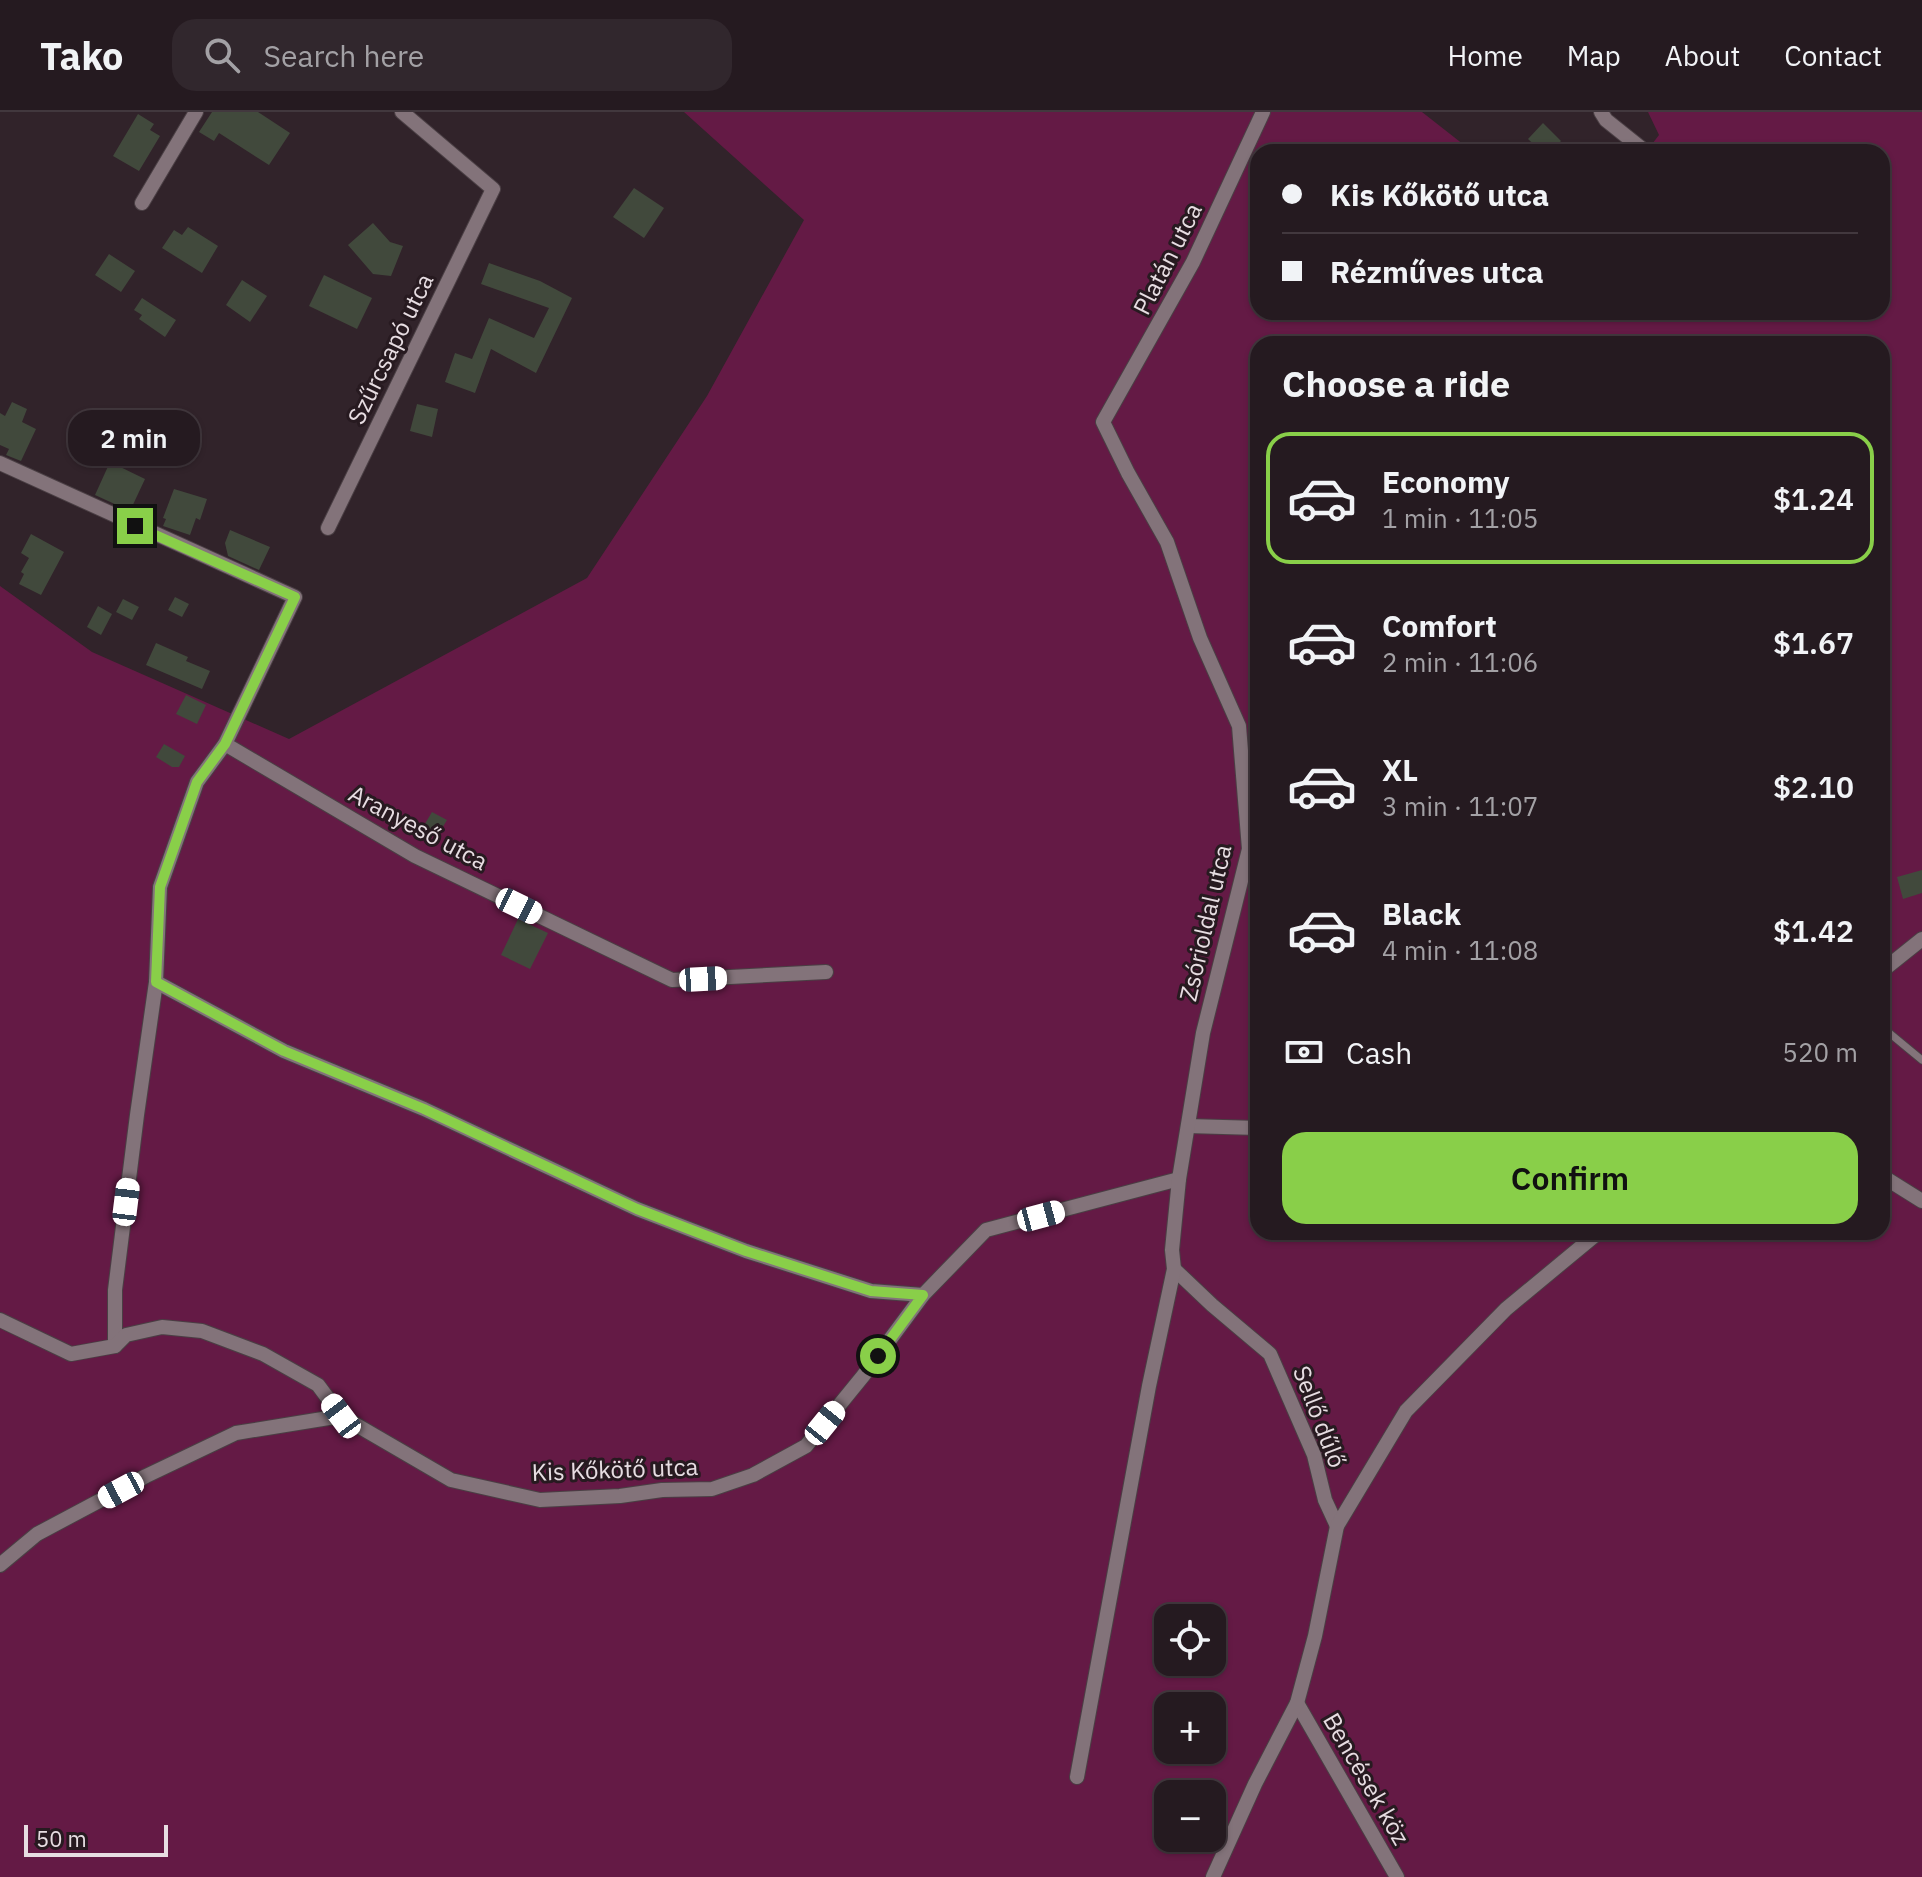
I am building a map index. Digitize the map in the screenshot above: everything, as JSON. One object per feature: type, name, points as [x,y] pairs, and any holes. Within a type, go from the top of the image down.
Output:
[{"type":"street","points":[[142,203],[196,112]]},
{"type":"street","name":"Szűrcsapó utca","points":[[328,528],[493,189],[402,112]]},
{"type":"street","name":"Platán utca","points":[[1103,422],[1193,262],[1263,112]]},
{"type":"street","points":[[1601,112],[1606,120],[1636,144]]},
{"type":"street","name":"Zsórioldal utca","points":[[1077,1777],[1149,1386],[1174,1269],[1172,1250],[1179,1179],[1203,1033],[1249,849],[1239,726],[1200,638],[1167,542],[1103,422]]},
{"type":"street","points":[[0,463],[295,597],[225,744],[197,782],[160,887],[156,982],[117,1275],[115,1346]]},
{"type":"street","name":"Aranyeső utca","points":[[225,744],[415,856],[672,980],[826,972]]},
{"type":"street","points":[[1890,965],[1922,939]]},
{"type":"street","points":[[156,982],[284,1051],[424,1109],[637,1209],[746,1251],[871,1291],[923,1295]]},
{"type":"street","points":[[1188,1126],[1250,1128]]},
{"type":"street","name":"Kis Kőkötő utca","points":[[0,1320],[71,1354],[115,1346],[126,1335],[162,1327],[202,1331],[263,1354],[318,1385],[341,1416],[451,1480],[540,1500],[712,1489],[753,1475],[806,1446],[923,1295],[986,1230],[1179,1179]]},
{"type":"street","points":[[1890,1181],[1922,1201]]},
{"type":"street","points":[[1213,1877],[1255,1784],[1297,1703],[1315,1636],[1337,1526],[1406,1411],[1506,1309],[1589,1240]]},
{"type":"street","name":"Sellő dűlő","points":[[1174,1269],[1270,1354],[1309,1442],[1325,1500],[1337,1526]]},
{"type":"street","points":[[0,1565],[37,1534],[236,1433],[341,1416]]},
{"type":"street","name":"Bencések köz","points":[[1297,1703],[1397,1877]]},
{"type":"lane","points":[[1890,1034],[1922,1060]]},
{"type":"shaded area","points":[[684,112],[1422,112],[1463,144],[1250,144],[1250,320],[1890,320],[1890,144],[1652,144],[1659,135],[1648,112],[1922,112],[1922,1877],[0,1877],[0,586],[92,652],[289,739],[587,578],[707,396],[804,220]]},
{"type":"building","points":[[212,112],[258,112],[290,133],[269,165],[219,133],[214,141],[199,132]]},
{"type":"building","points":[[138,114],[154,124],[150,130],[160,136],[139,171],[113,156]]},
{"type":"building","points":[[1543,123],[1561,141],[1558,144],[1533,144],[1528,139]]},
{"type":"building","points":[[634,188],[664,208],[644,238],[613,217]]},
{"type":"building","points":[[373,223],[390,242],[403,246],[391,276],[373,274],[348,245]]},
{"type":"building","points":[[188,227],[218,246],[202,273],[162,248],[174,230],[182,235]]},
{"type":"building","points":[[109,254],[135,271],[121,292],[95,275]]},
{"type":"building","points":[[489,263],[540,281],[572,298],[536,373],[491,349],[475,393],[445,382],[455,353],[472,359],[489,318],[534,338],[549,308],[481,284]]},
{"type":"building","points":[[324,275],[372,298],[357,329],[309,306]]},
{"type":"building","points":[[242,280],[267,296],[250,322],[226,305]]},
{"type":"building","points":[[142,298],[176,320],[165,337],[139,319],[142,315],[134,310]]},
{"type":"building","points":[[12,402],[27,409],[22,422],[36,429],[21,461],[6,455],[9,449],[0,445],[0,413],[5,416]]},
{"type":"building","points":[[417,404],[438,409],[432,437],[410,431]]},
{"type":"building","points":[[110,462],[145,479],[130,511],[95,495]]},
{"type":"building","points":[[174,489],[207,499],[200,520],[196,518],[190,535],[163,526]]},
{"type":"building","points":[[230,530],[270,547],[259,570],[228,556],[225,543]]},
{"type":"building","points":[[31,534],[64,552],[41,595],[19,584],[24,574],[21,572],[29,558],[21,553]]},
{"type":"building","points":[[175,597],[189,604],[182,617],[168,610]]},
{"type":"building","points":[[123,599],[139,607],[132,620],[116,612]]},
{"type":"building","points":[[98,606],[112,614],[101,635],[87,627]]},
{"type":"building","points":[[156,643],[210,671],[202,689],[146,665]]},
{"type":"building","points":[[186,695],[206,705],[197,724],[176,714]]},
{"type":"building","points":[[164,744],[185,756],[179,767],[172,767],[156,757]]},
{"type":"building","points":[[432,812],[447,820],[438,835],[423,827]]},
{"type":"building","points":[[1922,870],[1922,893],[1903,899],[1897,877]]},
{"type":"building","points":[[518,919],[548,933],[530,969],[501,955]]},
{"type":"route","points":[[135,526],[295,597],[225,744],[197,782],[160,887],[156,982],[284,1051],[424,1109],[637,1209],[746,1251],[871,1291],[923,1295],[878,1356]]}]
